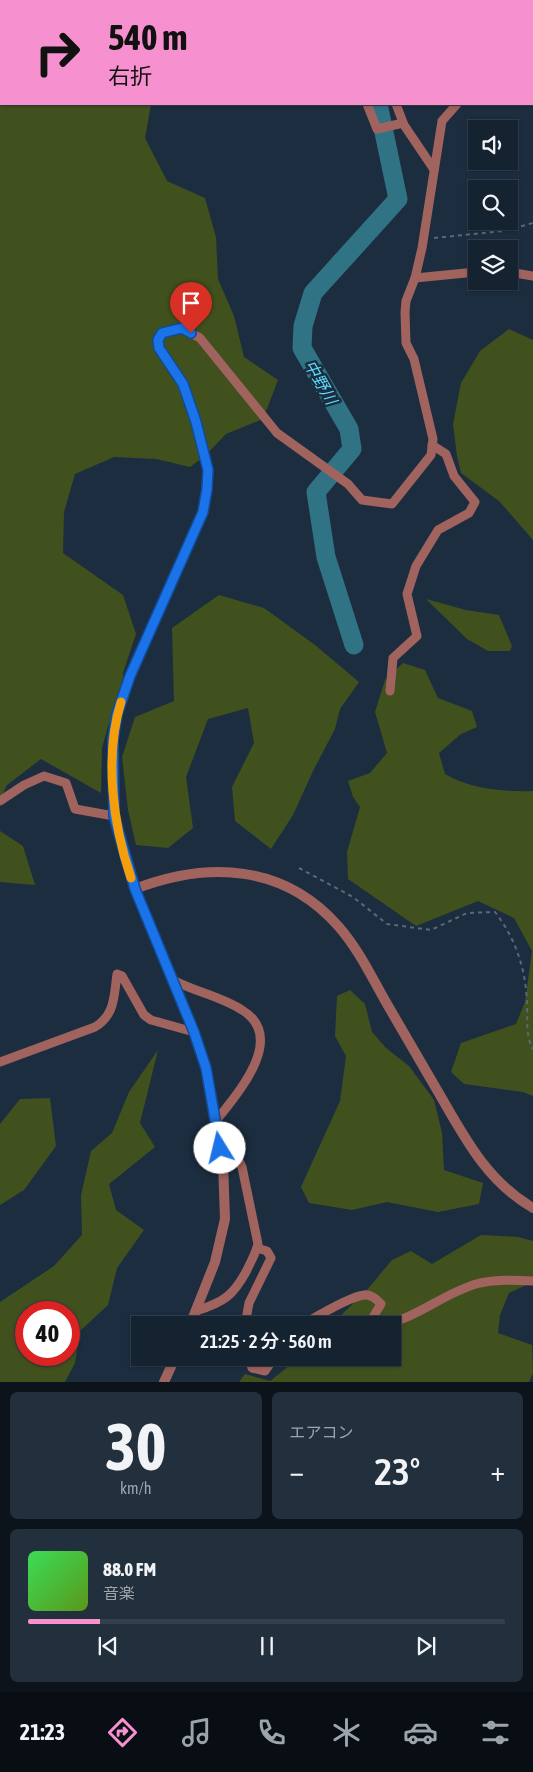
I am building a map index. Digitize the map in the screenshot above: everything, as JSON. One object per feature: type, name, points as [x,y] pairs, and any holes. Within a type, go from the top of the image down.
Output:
[{"type":"street","points":[[367,105],[377,129],[403,123]]},
{"type":"street","points":[[396,105],[403,123],[433,168]]},
{"type":"street","points":[[194,1316],[215,1262],[225,1219],[222,1162],[216,1121],[206,1068],[194,1032],[175,981],[135,889],[114,816],[113,739],[117,714],[130,676],[203,512],[207,489],[208,470],[196,422],[183,384],[159,348],[158,340],[162,333],[182,328],[200,338],[277,433],[342,480],[362,500],[392,504],[431,455],[433,438],[414,359],[406,343],[406,301],[415,278],[424,240],[433,168],[442,121],[456,105]]},
{"type":"street","points":[[415,278],[468,273]]},
{"type":"street","points":[[518,274],[533,276]]},
{"type":"street","points":[[390,691],[393,658],[417,636],[407,594],[416,566],[438,530],[469,512],[475,502],[454,476],[446,454],[432,444]]},
{"type":"street","points":[[0,801],[24,785],[44,776],[66,783],[75,809],[114,816]]},
{"type":"street","points":[[135,889],[191,874],[225,871],[243,873],[273,882],[303,896],[321,909],[339,927],[360,956],[482,1164],[511,1193],[533,1208]]},
{"type":"street","points":[[0,1062],[95,1027],[106,1020],[112,1006],[117,974],[122,976],[144,1015],[151,1020],[194,1032]]},
{"type":"street","points":[[175,981],[195,992],[244,1011],[251,1017],[258,1029],[260,1039],[257,1061],[252,1073],[216,1121]]},
{"type":"street","points":[[196,1311],[217,1304],[234,1291],[257,1248],[257,1235],[242,1167],[239,1161],[222,1162]]},
{"type":"street","points":[[247,1316],[249,1303],[271,1258],[267,1251],[257,1248]]},
{"type":"street","points":[[401,1318],[416,1313],[476,1284],[500,1280],[533,1281]]},
{"type":"street","points":[[317,1316],[365,1294],[375,1297],[380,1304],[373,1316]]},
{"type":"street","points":[[164,1382],[172,1366]]},
{"type":"street","points":[[251,1366],[252,1368],[265,1371],[268,1366]]},
{"type":"path","points":[[424,240],[503,230],[533,223]]},
{"type":"path","points":[[299,868],[353,897],[387,924],[431,930],[467,913],[495,912],[509,929],[522,963],[527,1002],[528,1040],[533,1049]]},
{"type":"green space","points":[[0,105],[151,105],[145,138],[167,181],[205,198],[216,237],[218,279],[234,316],[244,357],[278,380],[263,419],[226,434],[205,456],[190,467],[156,459],[114,457],[75,474],[64,512],[63,553],[123,595],[136,634],[123,673],[123,692],[109,723],[102,748],[101,793],[41,759],[7,785],[0,800]]},
{"type":"green space","points":[[509,329],[533,340],[533,540],[499,501],[461,473],[453,424],[461,383],[480,351]]},
{"type":"green space","points":[[219,595],[264,608],[315,645],[359,682],[340,709],[335,729],[293,815],[271,849],[235,821],[232,787],[254,743],[248,708],[208,719],[186,777],[193,828],[168,848],[136,845],[128,810],[122,757],[135,717],[174,701],[172,628]]},
{"type":"green space","points":[[426,599],[466,610],[499,615],[512,646],[510,651],[488,651],[467,639]]},
{"type":"green space","points":[[403,663],[425,670],[438,698],[472,711],[477,727],[461,734],[439,753],[445,774],[466,783],[488,789],[533,791],[533,1096],[523,1092],[464,1084],[451,1072],[461,1043],[516,1024],[525,1002],[532,951],[514,918],[478,901],[416,926],[348,879],[347,852],[360,807],[353,797],[348,781],[370,773],[387,753],[375,712],[385,680]]},
{"type":"green space","points":[[0,831],[23,846],[35,885],[0,882]]},
{"type":"green space","points":[[350,990],[365,1004],[372,1032],[386,1048],[409,1066],[434,1100],[442,1133],[444,1170],[483,1183],[479,1204],[438,1212],[387,1202],[352,1210],[309,1203],[301,1187],[340,1101],[346,1056],[335,1036],[337,996]]},
{"type":"green space","points":[[158,1050],[140,1123],[155,1147],[109,1184],[116,1210],[144,1230],[117,1268],[108,1305],[80,1331],[80,1301],[15,1301],[15,1366],[73,1366],[65,1382],[0,1382],[0,1302],[54,1266],[82,1235],[81,1195],[91,1151],[112,1133],[129,1092]]},
{"type":"green space","points":[[50,1098],[56,1146],[24,1190],[0,1205],[0,1124],[20,1099]]},
{"type":"green space","points":[[481,1235],[518,1237],[533,1241],[533,1282],[509,1293],[500,1315],[498,1333],[532,1345],[533,1373],[529,1382],[239,1382],[245,1374],[270,1381],[289,1366],[401,1366],[401,1316],[340,1316],[366,1291],[392,1260],[411,1251],[432,1264]]},
{"type":"waterway","name":"中野川","points":[[354,645],[326,557],[316,492],[352,449],[349,429],[302,348],[303,326],[313,293],[398,199],[378,105]]},
{"type":"slow traffic","points":[[121,702],[113,739],[114,816],[131,878]]},
{"type":"route","points":[[191,333],[182,328],[162,333],[158,340],[159,348],[183,384],[196,422],[208,470],[207,489],[203,512],[130,676],[117,714],[113,739],[114,816],[135,889],[175,981],[206,1068],[220,1148]]}]
